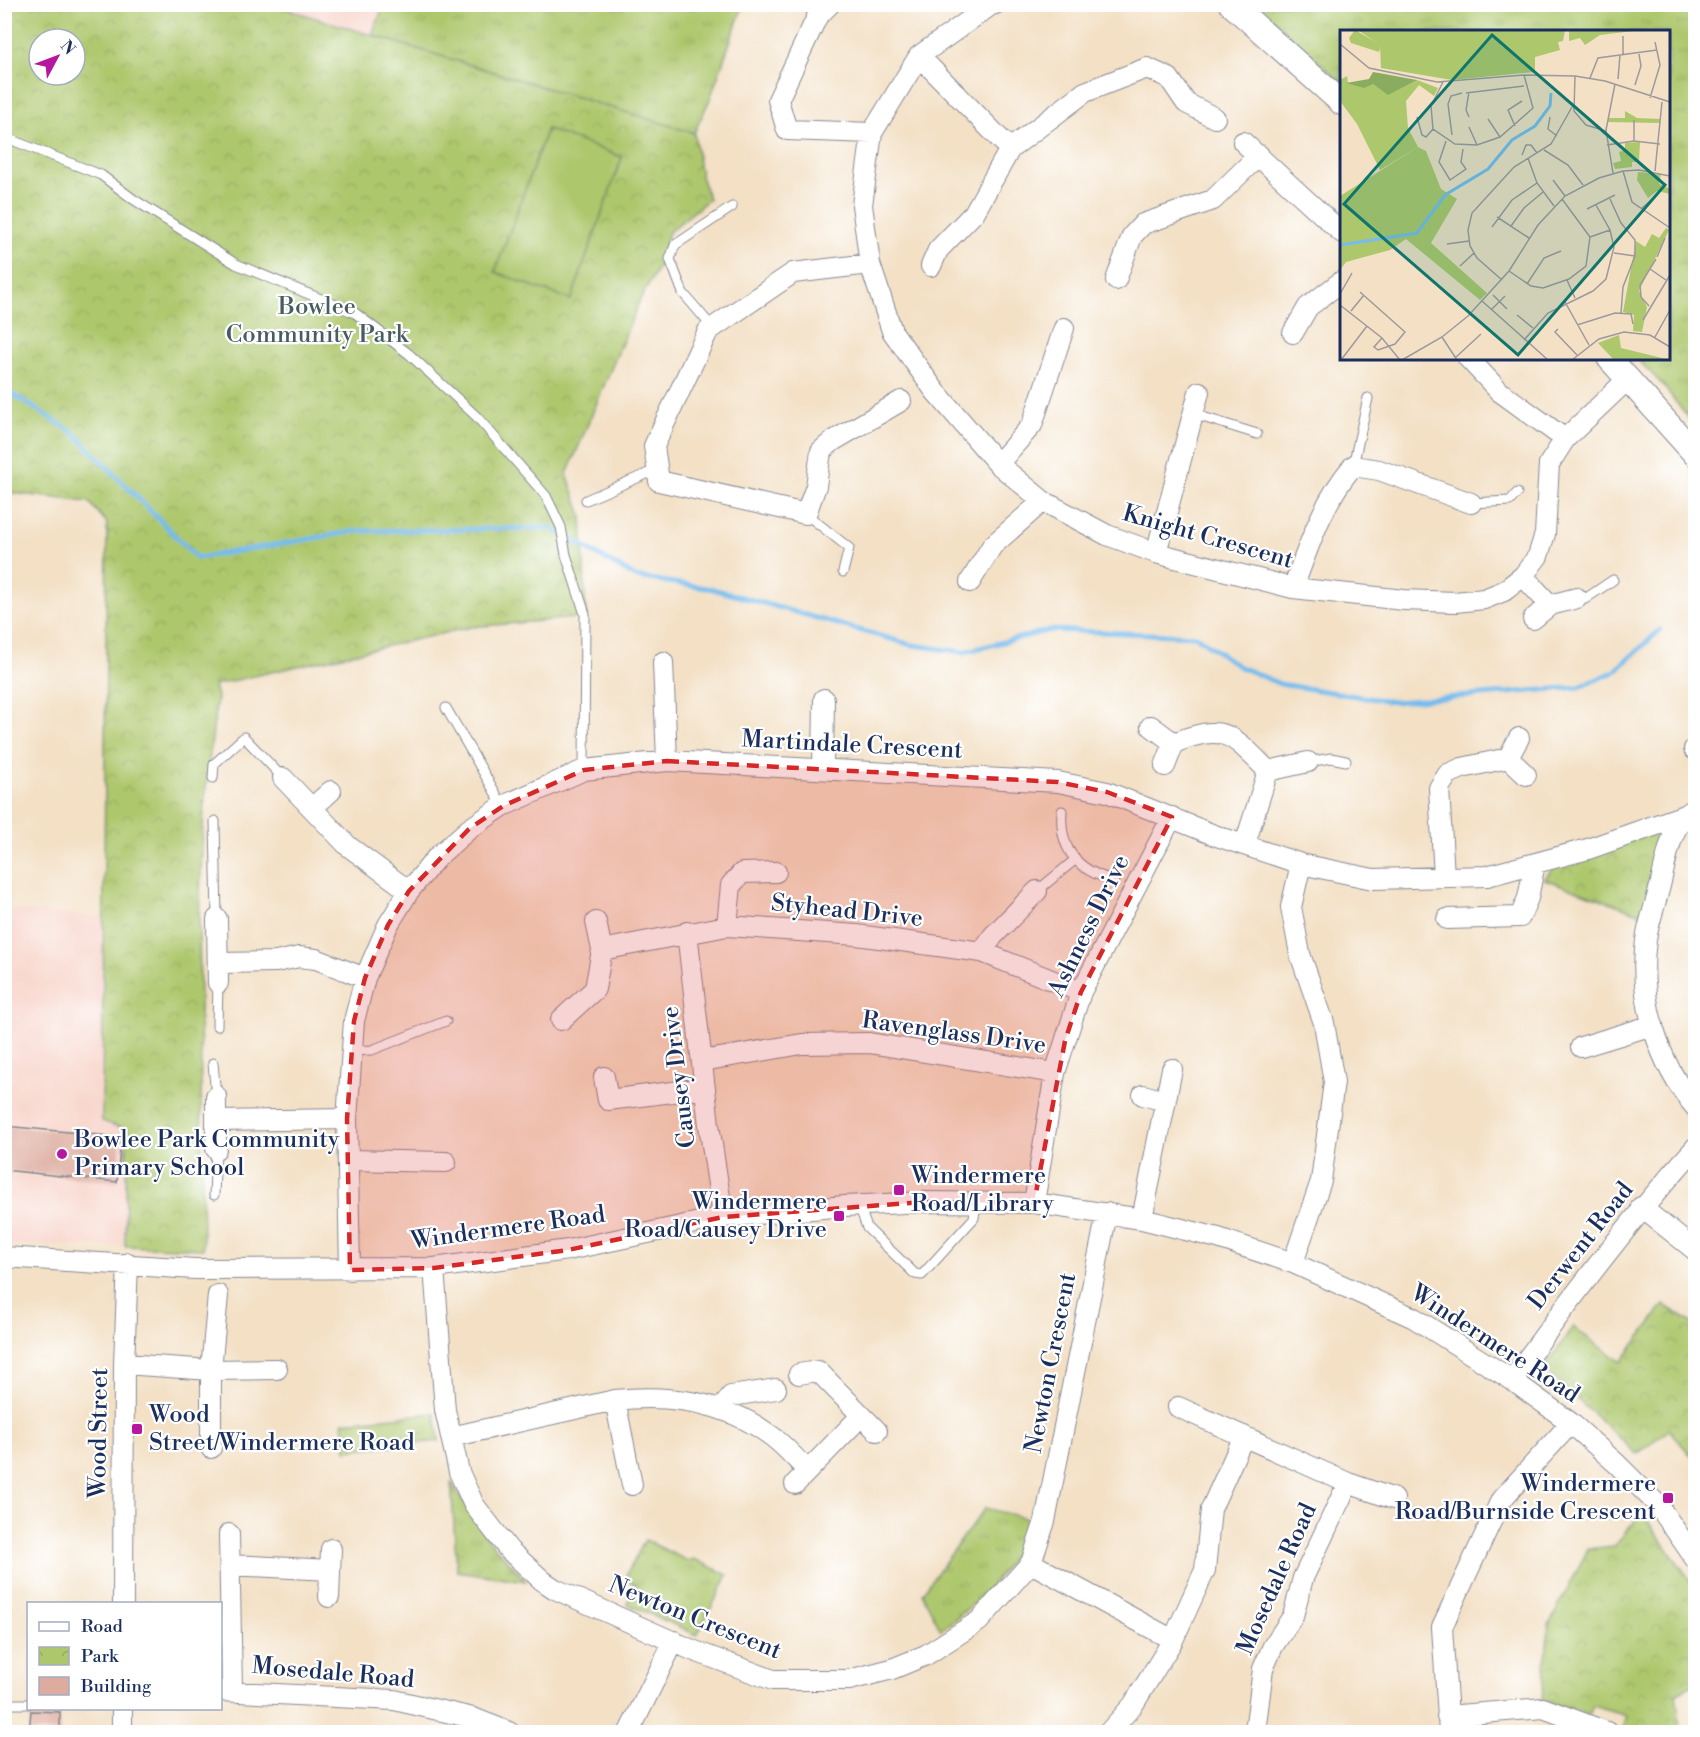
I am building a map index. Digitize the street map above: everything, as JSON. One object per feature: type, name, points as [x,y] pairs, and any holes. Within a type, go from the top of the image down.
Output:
[{"type":"street","points":[[830,4],[817,17],[778,100],[787,130],[872,133]]},
{"type":"street","name":"Knight Crescent","points":[[995,4],[919,56],[872,133],[862,206],[870,264],[892,331],[935,391],[999,464],[1043,501],[1107,535],[1156,553],[1293,588],[1455,602],[1484,599],[1504,591],[1523,576],[1538,555],[1545,534],[1550,464],[1565,439],[1629,378]]},
{"type":"street","points":[[1231,4],[1340,102]]},
{"type":"street","points":[[919,56],[1010,149]]},
{"type":"street","points":[[931,266],[938,250],[974,213],[1010,149],[1085,92],[1147,68],[1169,78],[1186,104],[1215,118]]},
{"type":"street","points":[[1243,142],[1340,232]]},
{"type":"street","points":[[1116,280],[1132,236],[1143,224],[1213,200],[1258,156]]},
{"type":"street","points":[[870,264],[793,273],[708,331],[654,446],[659,481],[806,514],[816,486],[821,452],[832,441],[901,401]]},
{"type":"street","points":[[1293,333],[1308,308],[1340,282]]},
{"type":"street","points":[[999,464],[1032,425],[1064,328]]},
{"type":"street","points":[[1470,360],[1499,391],[1565,439]]},
{"type":"street","points":[[1611,360],[1695,455]]},
{"type":"street","points":[[1156,553],[1199,392]]},
{"type":"street","points":[[1293,588],[1319,518],[1338,483],[1353,466],[1379,470],[1471,503]]},
{"type":"street","points":[[970,582],[992,546],[1043,501]]},
{"type":"street","points":[[1523,576],[1550,605]]},
{"type":"street","points":[[1533,619],[1550,605],[1577,598]]},
{"type":"street","points":[[663,662],[673,688],[667,761]]},
{"type":"street","points":[[823,768],[833,730],[824,699]]},
{"type":"street","points":[[1151,726],[1174,743]]},
{"type":"street","points":[[1164,766],[1174,743],[1197,734],[1218,732],[1237,741],[1268,771]]},
{"type":"street","points":[[1444,877],[1439,788],[1448,774],[1462,768],[1508,758],[1519,738]]},
{"type":"street","points":[[1508,758],[1526,774]]},
{"type":"street","name":"Martindale Crescent","points":[[350,1270],[347,1119],[354,1021],[364,978],[388,925],[408,891],[437,857],[469,828],[503,806],[584,770],[667,761],[1058,782],[1107,792],[1301,864],[1373,879],[1487,876],[1588,849],[1690,811]]},
{"type":"street","points":[[1268,771],[1308,762]]},
{"type":"street","points":[[1245,844],[1268,771]]},
{"type":"street","points":[[283,778],[348,846],[408,891]]},
{"type":"street","points":[[312,808],[331,791]]},
{"type":"street","points":[[1690,811],[1669,848],[1646,940],[1646,984],[1657,1041],[1682,1092],[1695,1108]]},
{"type":"street","name":"Ashness Drive","points":[[1034,1203],[1055,1073],[1081,992],[1172,817]]},
{"type":"street","points":[[1447,919],[1520,917],[1528,898],[1535,863]]},
{"type":"street","points":[[1293,1263],[1321,1181],[1334,1083],[1324,1023],[1300,954],[1291,907],[1301,864]]},
{"type":"street","points":[[727,926],[731,885],[742,873],[776,872]]},
{"type":"street","points":[[981,952],[993,936],[1037,891]]},
{"type":"street","points":[[218,919],[218,983]]},
{"type":"street","points":[[561,1020],[595,989],[602,950],[596,922]]},
{"type":"street","name":"Styhead Drive","points":[[602,950],[727,926],[857,935],[981,952],[1081,992]]},
{"type":"street","name":"Causey Drive","points":[[687,932],[723,1216]]},
{"type":"street","points":[[219,963],[276,962],[299,957],[316,959],[364,978]]},
{"type":"street","points":[[1581,1047],[1653,1025]]},
{"type":"street","name":"Ravenglass Drive","points":[[702,1061],[802,1044],[869,1043],[1055,1073]]},
{"type":"street","points":[[1142,1219],[1172,1069]]},
{"type":"street","points":[[604,1077],[608,1100],[705,1088]]},
{"type":"street","points":[[1143,1095],[1165,1101]]},
{"type":"street","points":[[216,1096],[216,1149]]},
{"type":"street","points":[[217,1121],[347,1119]]},
{"type":"street","name":"Derwent Road","points":[[1512,1380],[1595,1265],[1641,1207],[1695,1147]]},
{"type":"street","points":[[348,1160],[446,1162]]},
{"type":"street","name":"Windermere Road","points":[[4,1257],[195,1269],[434,1268],[568,1250],[723,1216],[859,1205],[924,1202],[1034,1203],[1142,1219],[1218,1238],[1293,1263],[1414,1317],[1512,1380],[1570,1423],[1617,1464],[1658,1505],[1695,1560]]},
{"type":"street","points":[[1641,1207],[1695,1251]]},
{"type":"street","name":"Newton Crescent","points":[[434,1268],[445,1404],[459,1472],[474,1505],[509,1550],[555,1589],[674,1641],[773,1680],[849,1680],[892,1669],[926,1655],[979,1621],[1031,1563],[1045,1521],[1107,1213]]},
{"type":"street","name":"Wood Street","points":[[123,1602],[124,1364],[128,1263]]},
{"type":"street","points":[[211,1449],[211,1370],[218,1295]]},
{"type":"street","points":[[124,1364],[211,1370],[277,1369]]},
{"type":"street","points":[[798,1374],[818,1371],[877,1431]]},
{"type":"street","points":[[722,1409],[731,1396],[776,1389]]},
{"type":"street","points":[[451,1437],[615,1400],[642,1397],[685,1400],[722,1409],[770,1434],[801,1477],[861,1416]]},
{"type":"street","points":[[615,1400],[632,1485]]},
{"type":"street","points":[[1178,1407],[1348,1483],[1394,1500]]},
{"type":"street","points":[[1570,1423],[1501,1500],[1442,1627],[1448,1724],[1543,1708],[1606,1732]]},
{"type":"street","points":[[1109,1732],[1133,1705],[1173,1640],[1205,1570],[1210,1509],[1244,1436]]},
{"type":"street","name":"Mosedale Road","points":[[1255,1732],[1263,1669],[1273,1646],[1293,1616],[1303,1578],[1348,1483]]},
{"type":"street","points":[[226,1690],[231,1565],[229,1534]]},
{"type":"street","points":[[329,1597],[331,1549]]},
{"type":"street","points":[[1031,1563],[1173,1640]]},
{"type":"street","points":[[231,1565],[330,1570]]},
{"type":"street","points":[[629,1732],[674,1641]]},
{"type":"street","name":"Mosedale Road","points":[[226,1690],[394,1700],[474,1718],[508,1732]]},
{"type":"street","points":[[122,1710],[122,1732]]},
{"type":"lane","points":[[4,137],[101,175],[236,264],[355,314],[410,354],[477,417],[546,496],[561,527],[585,614],[584,770]]},
{"type":"lane","points":[[713,328],[682,293],[670,259],[675,244],[732,207]]},
{"type":"lane","points":[[1353,466],[1368,398]]},
{"type":"lane","points":[[1193,414],[1257,434]]},
{"type":"lane","points":[[586,500],[657,469]]},
{"type":"lane","points":[[1471,503],[1510,501],[1517,492]]},
{"type":"lane","points":[[806,514],[849,548],[843,572]]},
{"type":"lane","points":[[1577,598],[1585,599],[1613,580]]},
{"type":"lane","points":[[446,708],[503,806]]},
{"type":"lane","points":[[213,778],[214,764],[244,737],[283,778]]},
{"type":"lane","points":[[1308,762],[1331,758],[1346,761]]},
{"type":"lane","points":[[1062,811],[1060,833],[1076,859],[1094,875],[1114,880]]},
{"type":"lane","points":[[215,821],[218,919]]},
{"type":"lane","points":[[1037,891],[1076,859]]},
{"type":"lane","points":[[217,1026],[218,983]]},
{"type":"lane","points":[[351,1051],[372,1050],[446,1021]]},
{"type":"lane","points":[[213,1063],[216,1096]]},
{"type":"lane","points":[[214,1195],[216,1149]]},
{"type":"lane","points":[[859,1205],[867,1228],[915,1274],[922,1275],[974,1218],[976,1203]]},
{"type":"lane","points":[[4,1704],[27,1704]]},
{"type":"highlighted area","points":[[667,761],[1058,782],[1107,792],[1172,817],[1081,992],[1065,1041],[1034,1203],[924,1202],[723,1217],[568,1250],[434,1268],[350,1270],[347,1119],[354,1021],[365,978],[388,925],[409,891],[469,829],[503,806],[584,770]]},
{"type":"shaded area","points":[[273,5],[384,5],[372,35]]},
{"type":"shaded area","points":[[4,909],[105,917],[102,1120],[127,1130],[125,1246],[5,1245]]},
{"type":"green space","name":"Bowlee Community Park","points":[[4,5],[273,5],[694,133],[701,176],[709,199],[669,232],[660,264],[640,300],[567,474],[582,516],[586,617],[471,627],[214,685],[217,697],[204,804],[199,918],[203,1249],[125,1246],[127,1130],[102,1121],[107,523],[89,502],[5,492]]},
{"type":"green space","points":[[384,5],[743,5],[710,99],[694,133],[372,35]]},
{"type":"green space","points":[[1257,5],[1695,5],[1695,427],[1662,384],[1638,360],[1670,360],[1670,30],[1340,30],[1340,81]]},
{"type":"green space","points":[[547,129],[622,157],[571,300],[495,272]]},
{"type":"green space","points":[[1660,829],[1670,833],[1645,915],[1544,879],[1557,863]]},
{"type":"green space","points":[[1664,1305],[1695,1325],[1695,1460],[1669,1430],[1637,1454],[1544,1369],[1573,1327],[1621,1362]]},
{"type":"green space","points":[[435,1413],[439,1441],[346,1450],[343,1422]]},
{"type":"green space","points":[[451,1482],[487,1538],[526,1581],[457,1571]]},
{"type":"green space","points":[[985,1508],[1030,1519],[1015,1552],[983,1595],[941,1630],[922,1593]]},
{"type":"green space","points":[[1642,1513],[1695,1587],[1695,1683],[1676,1694],[1681,1732],[1622,1732],[1627,1716],[1593,1706],[1589,1715],[1542,1700],[1549,1625],[1588,1549],[1614,1546]]},
{"type":"green space","points":[[645,1540],[688,1561],[694,1559],[728,1575],[697,1635],[627,1604],[636,1585],[624,1579]]},
{"type":"building","name":"Bowlee Park Community Primary School","points":[[4,1126],[121,1137],[117,1182],[4,1170]]},
{"type":"building","points":[[31,1711],[60,1712],[60,1732],[29,1732]]},
{"type":"waterway","points":[[4,389],[73,432],[197,558],[356,531],[551,528],[636,577],[713,589],[912,645],[964,652],[1050,630],[1196,636],[1238,666],[1280,684],[1394,702],[1579,687],[1614,672],[1660,630]]},
{"type":"place","name":"Bowlee Park Community Primary School","points":[[62,1154]]},
{"type":"place","name":"Windermere Road/Library","points":[[899,1190]]},
{"type":"place","name":"Windermere Road/Causey Drive","points":[[839,1216]]},
{"type":"place","name":"Wood Street/Windermere Road","points":[[137,1429]]},
{"type":"place","name":"Windermere Road/Burnside Crescent","points":[[1668,1498]]}]
